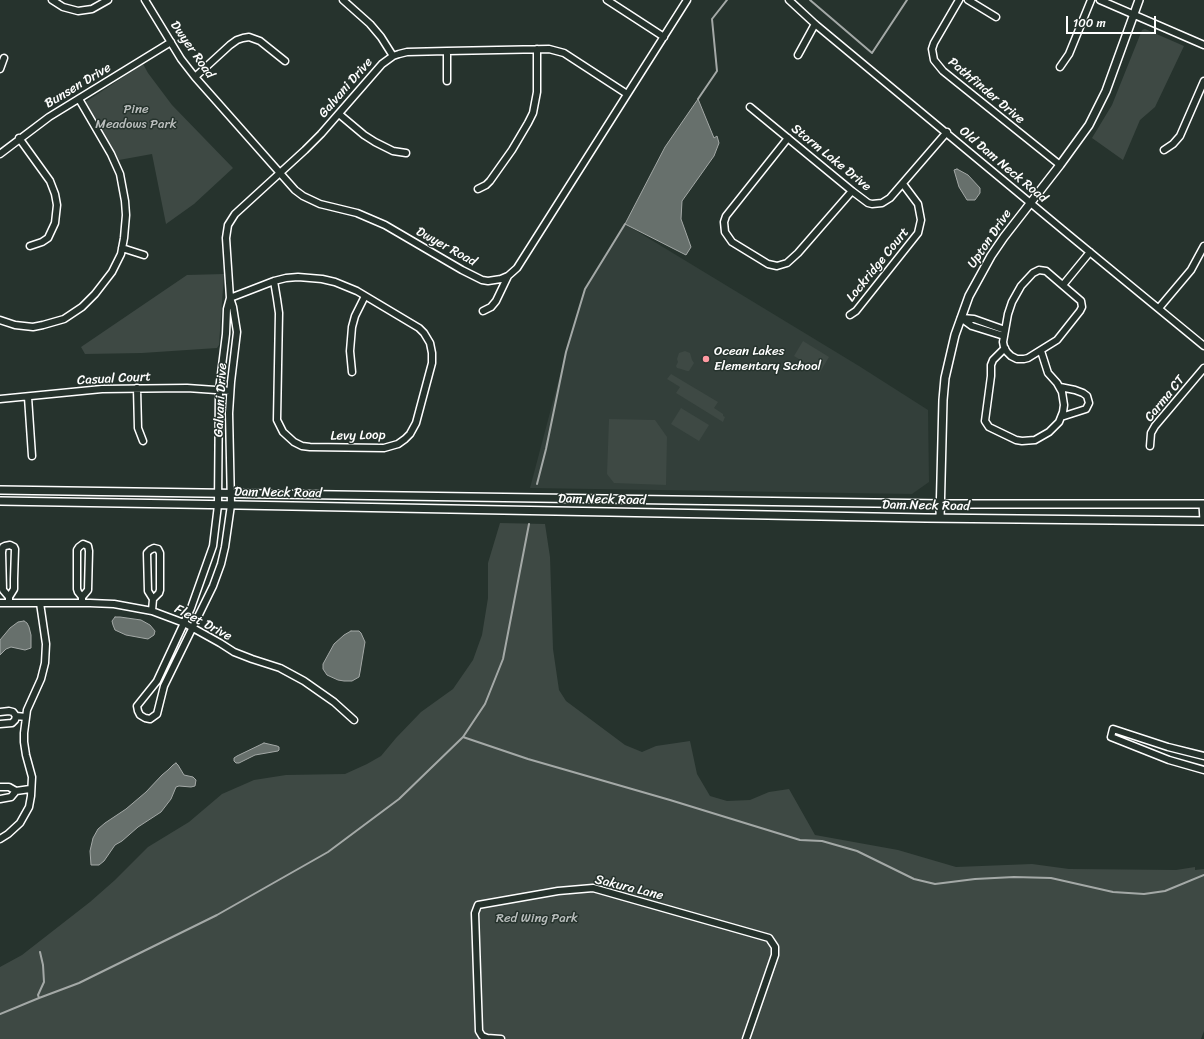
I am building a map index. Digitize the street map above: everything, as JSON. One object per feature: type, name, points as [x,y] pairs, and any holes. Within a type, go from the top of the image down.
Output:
[{"type":"main road","name":"Upton Drive","points":[[940,518],[944,392],[949,356],[969,296],[991,256],[1004,237],[1078,141],[1098,108],[1106,91],[1139,0]]},
{"type":"main road","name":"Dam Neck Road","points":[[0,490],[940,504],[1203,504]]},
{"type":"main road","points":[[710,514],[711,500]]},
{"type":"main road","name":"Dam Neck Road","points":[[0,501],[940,518],[1204,521]]},
{"type":"main road","points":[[1203,504],[1204,521]]},
{"type":"street","points":[[52,0],[63,7],[78,11],[92,9],[108,0]]},
{"type":"street","name":"Dwyer Road","points":[[145,0],[195,77],[295,190],[320,204],[357,214],[385,225],[482,280],[494,280],[508,276]]},
{"type":"street","points":[[343,0],[370,24],[381,37],[393,56]]},
{"type":"street","points":[[607,0],[664,37]]},
{"type":"street","points":[[483,311],[491,307],[496,301],[508,276],[517,268],[687,0]]},
{"type":"street","name":"Old Dam Neck Road","points":[[789,0],[1204,346]]},
{"type":"street","name":"Pathfinder Drive","points":[[959,0],[934,44],[932,54],[934,60],[943,71],[1060,165]]},
{"type":"street","points":[[968,0],[996,17]]},
{"type":"street","points":[[1060,67],[1069,54],[1091,0]]},
{"type":"street","points":[[1100,0],[1204,45]]},
{"type":"street","points":[[798,55],[816,24]]},
{"type":"street","points":[[195,77],[230,45],[243,38],[260,41],[285,60]]},
{"type":"street","name":"Bunsen Drive","points":[[0,154],[19,138],[49,117],[171,42]]},
{"type":"street","points":[[478,189],[490,181],[512,150],[530,118],[536,103],[537,49]]},
{"type":"street","name":"Galvani Drive","points":[[230,298],[233,307],[237,339],[230,391],[231,504],[225,547],[213,586],[164,686],[157,714],[150,719],[140,715],[138,706],[156,682],[184,623],[191,608],[213,546],[218,505],[219,390],[230,298],[226,238],[228,225],[235,214],[321,134],[382,64],[393,56],[407,52],[549,49],[564,53],[627,94]]},
{"type":"street","points":[[447,51],[447,81]]},
{"type":"street","points":[[0,69],[4,58]]},
{"type":"street","points":[[1164,150],[1173,144],[1180,136],[1204,81]]},
{"type":"street","points":[[0,320],[15,325],[33,327],[54,323],[74,313],[91,298],[104,284],[117,263],[122,248],[126,225],[125,201],[120,174],[111,154],[78,99]]},
{"type":"street","name":"Storm Lake Drive","points":[[750,107],[852,191],[868,202],[877,204],[886,202],[890,198],[947,132]]},
{"type":"street","points":[[338,114],[375,142],[393,151],[406,153]]},
{"type":"street","points":[[19,138],[50,181],[57,205],[55,223],[48,238],[42,242],[30,246]]},
{"type":"street","points":[[788,138],[726,216],[724,222],[725,232],[732,242],[768,264],[777,266],[787,263],[798,253],[852,191]]},
{"type":"street","name":"Lockridge Court","points":[[850,315],[856,311],[918,233],[921,220],[918,204],[902,184]]},
{"type":"street","points":[[1159,308],[1191,270],[1204,246]]},
{"type":"street","points":[[122,248],[144,255]]},
{"type":"street","points":[[1063,285],[1090,252]]},
{"type":"street","points":[[1039,270],[1046,271],[1063,285],[1081,301],[1082,307],[1080,311],[1060,337],[1041,351],[1028,358],[1020,359],[1011,356],[1005,348],[1003,342],[1004,333],[1008,314],[1016,293],[1021,286],[1033,273],[1039,270]]},
{"type":"street","name":"Levy Loop","points":[[230,298],[274,281],[298,277],[322,279],[348,287],[419,328],[430,342],[432,363],[416,423],[410,434],[405,439],[384,448],[310,447],[302,446],[288,438],[283,432],[277,420],[278,313],[274,281]]},
{"type":"street","points":[[352,372],[350,351],[352,327],[357,311],[365,296]]},
{"type":"street","points":[[961,318],[974,319],[1004,333]]},
{"type":"street","points":[[1005,348],[993,360],[991,365],[991,376],[985,416],[989,427],[1016,440],[1035,440],[1054,428],[1061,417],[1064,405],[1060,387],[1048,373],[1041,351]]},
{"type":"street","name":"Carma CT","points":[[1150,446],[1151,433],[1154,426],[1204,368]]},
{"type":"street","points":[[1060,387],[1083,393],[1087,396],[1089,403],[1086,409],[1061,417]]},
{"type":"street","points":[[137,388],[138,428],[143,441]]},
{"type":"street","name":"Casual Court","points":[[0,399],[102,389],[187,388],[230,391]]},
{"type":"street","points":[[28,397],[32,456]]},
{"type":"street","points":[[83,544],[88,546],[89,551],[88,590],[82,600],[77,589],[77,550],[83,544]]},
{"type":"street","points":[[10,545],[15,549],[14,589],[9,600],[3,590],[2,552],[3,547],[10,545]]},
{"type":"street","points":[[152,611],[153,599],[158,593],[160,586],[160,553],[158,549],[154,548],[147,553],[148,591],[153,599]]},
{"type":"street","name":"Fleet Drive","points":[[0,603],[9,600],[40,603],[82,600],[124,605],[152,611],[184,623],[234,652],[280,668],[304,681],[334,702],[354,720]]},
{"type":"street","points":[[0,839],[20,823],[29,808],[32,777],[24,742],[26,717],[41,679],[45,664],[46,644],[40,603]]},
{"type":"street","points":[[0,712],[13,712],[16,716],[26,717]]},
{"type":"street","points":[[0,724],[12,723],[16,716]]},
{"type":"street","points":[[1204,756],[1168,747],[1114,729],[1111,737],[1169,760],[1204,770]]},
{"type":"street","points":[[0,787],[9,787],[16,791],[30,789]]},
{"type":"street","points":[[0,799],[11,797],[16,791]]},
{"type":"street","name":"Sakura Lane","points":[[501,1039],[487,1038],[482,1036],[479,1031],[475,913],[478,905],[558,892],[594,888],[769,938],[775,947],[775,955],[746,1039]]},
{"type":"shaded area","points":[[698,99],[714,138],[717,136],[719,143],[714,156],[682,201],[681,219],[691,247],[686,255],[625,224],[665,147]]},
{"type":"shaded area","points":[[957,169],[968,175],[980,188],[980,193],[975,200],[967,200],[959,187],[954,170]]},
{"type":"shaded area","name":"Ocean Lakes Elementary School","points":[[625,224],[859,366],[928,410],[929,482],[912,494],[530,488],[566,352],[585,289]]},
{"type":"shaded area","points":[[115,617],[141,620],[150,625],[155,631],[154,635],[148,639],[126,635],[115,630],[112,621]]},
{"type":"shaded area","points":[[24,621],[29,627],[31,635],[31,648],[25,650],[11,647],[6,649],[0,655],[0,640],[10,628],[18,622]]},
{"type":"shaded area","points":[[351,631],[359,631],[365,642],[359,677],[352,681],[338,680],[327,675],[323,669],[323,664],[334,644]]},
{"type":"shaded area","points":[[264,743],[277,746],[279,747],[279,750],[255,755],[239,763],[234,761],[234,758],[237,756]]},
{"type":"shaded area","points":[[176,763],[184,775],[193,777],[196,780],[195,786],[176,787],[171,799],[161,812],[138,827],[115,845],[104,861],[99,865],[91,865],[90,851],[93,838],[98,829],[126,809]]},
{"type":"green space","points":[[1145,29],[1184,46],[1155,107],[1140,120],[1123,160],[1092,138],[1112,105],[1142,30]]},
{"type":"green space","name":"Pine Meadows Park","points":[[143,64],[172,105],[233,168],[194,204],[166,224],[152,154],[119,160],[84,103]]},
{"type":"green space","points":[[224,274],[219,345],[217,348],[142,353],[85,354],[81,347],[187,275]]},
{"type":"green space","points":[[803,341],[829,357],[820,372],[794,356]]},
{"type":"green space","points":[[685,351],[690,353],[694,363],[689,371],[677,368],[676,366],[679,353]]},
{"type":"green space","points":[[671,374],[718,402],[714,408],[725,417],[723,422],[676,393],[680,387],[667,379]]},
{"type":"green space","points":[[681,408],[709,425],[699,441],[671,424]]},
{"type":"green space","points":[[609,419],[655,420],[667,437],[666,485],[614,483],[607,474]]},
{"type":"green space","name":"Red Wing Park","points":[[500,523],[545,524],[550,557],[553,649],[559,690],[566,701],[625,745],[642,752],[656,746],[690,741],[697,774],[710,796],[727,801],[750,800],[769,792],[789,789],[815,835],[898,850],[956,867],[1032,864],[1069,869],[1176,870],[1195,867],[1195,870],[1204,869],[1204,1031],[1201,1039],[0,1039],[0,967],[22,955],[90,902],[115,880],[148,847],[189,822],[222,794],[254,780],[286,775],[345,774],[367,764],[381,756],[421,712],[453,689],[473,660],[482,635],[488,598],[488,563]]},
{"type":"waterway","points":[[698,99],[717,71],[712,19],[727,0]]},
{"type":"waterway","points":[[810,0],[872,53],[907,0]]},
{"type":"waterway","points":[[537,484],[546,449],[566,352],[585,289],[625,224]]},
{"type":"waterway","points":[[0,1014],[79,983],[217,915],[328,852],[399,799],[463,737],[485,704],[503,659],[529,524]]},
{"type":"waterway","points":[[463,737],[528,759],[670,800],[800,840],[822,841],[857,851],[914,879],[935,884],[975,879],[1014,877],[1051,878],[1113,892],[1144,894],[1165,891],[1204,875]]},
{"type":"waterway","points":[[39,998],[38,995],[44,982],[43,965],[40,952]]},
{"type":"place","name":"Ocean Lakes Elementary School","points":[[706,359]]}]
